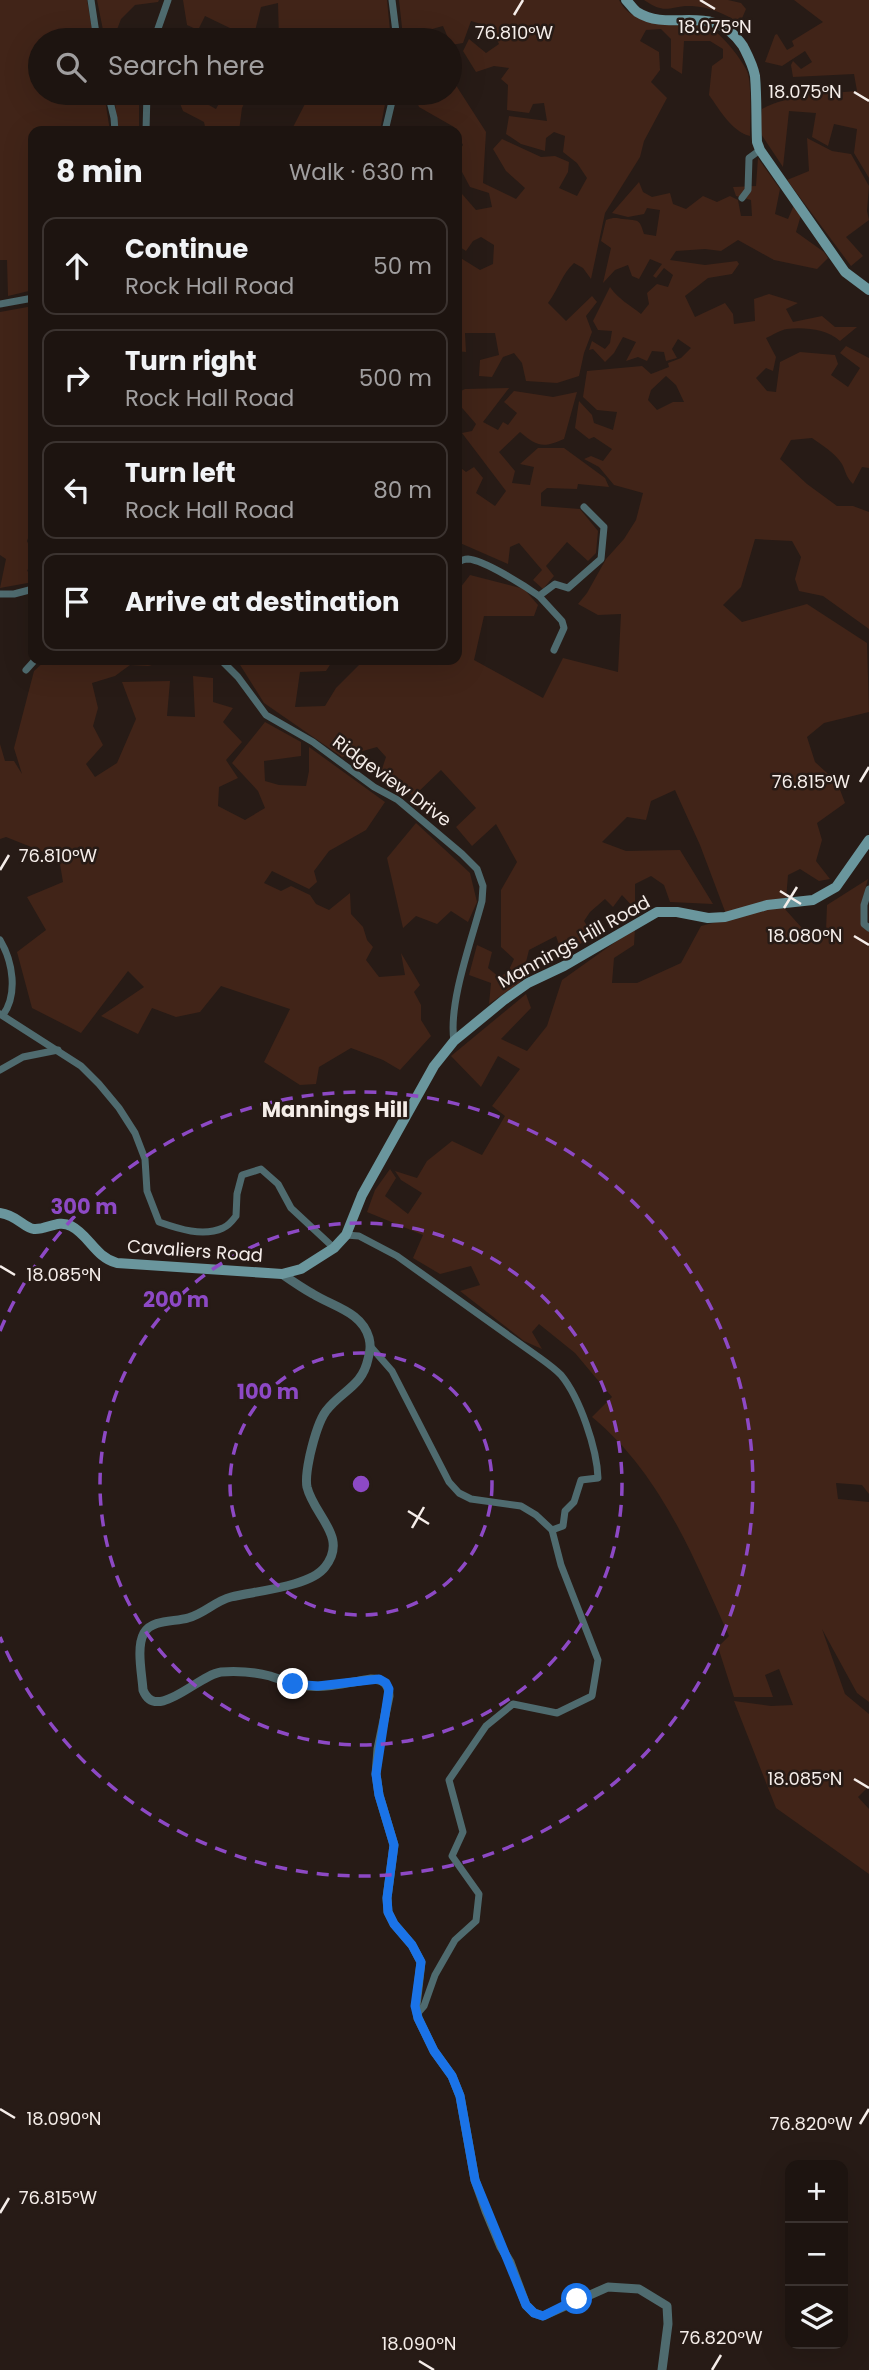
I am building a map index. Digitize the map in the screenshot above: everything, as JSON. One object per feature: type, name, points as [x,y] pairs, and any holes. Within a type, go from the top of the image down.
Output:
[{"type":"main road","points":[[626,0],[636,12],[652,18],[701,15],[718,19],[735,32],[751,62],[755,76],[757,142],[760,150],[845,272],[869,290]]},
{"type":"main road","name":"Mannings Hill Road","points":[[282,1274],[301,1269],[334,1248],[346,1235],[362,1195],[434,1066],[454,1041],[528,983],[657,912],[677,912],[708,918],[724,917],[767,905],[813,900],[836,887],[869,841]]},
{"type":"main road","name":"Cavaliers Road","points":[[0,1213],[13,1216],[34,1229],[61,1223],[73,1226],[97,1252],[117,1263],[282,1274]]},
{"type":"street","points":[[91,0],[95,28]]},
{"type":"street","points":[[158,28],[168,0]]},
{"type":"street","points":[[392,0],[396,28]]},
{"type":"street","points":[[111,105],[115,126]]},
{"type":"street","points":[[146,126],[147,105]]},
{"type":"street","points":[[386,126],[391,105]]},
{"type":"street","points":[[742,198],[748,190],[749,158],[760,150]]},
{"type":"street","points":[[0,304],[28,299]]},
{"type":"street","points":[[539,596],[555,584],[568,588],[601,559],[604,527],[584,507]]},
{"type":"street","points":[[462,561],[468,559],[481,563],[539,596],[562,621],[564,628],[554,650]]},
{"type":"street","points":[[0,594],[28,590]]},
{"type":"street","points":[[26,670],[30,665]]},
{"type":"street","name":"Ridgeview Drive","points":[[226,665],[266,715],[313,742],[374,787],[398,800],[477,869],[483,886],[482,901],[454,1008],[454,1041]]},
{"type":"street","points":[[869,889],[864,905],[864,924],[869,928]]},
{"type":"street","points":[[0,940],[12,979],[13,996],[2,1014],[81,1066],[99,1084],[135,1133],[145,1159],[147,1191],[159,1222],[200,1232],[224,1228],[236,1216],[237,1194],[242,1175],[261,1168],[278,1184],[291,1208],[334,1248]]},
{"type":"street","points":[[0,1070],[23,1057],[58,1050]]},
{"type":"street","points":[[346,1235],[359,1236],[397,1256],[540,1358],[560,1374],[572,1391],[594,1445],[598,1478],[581,1480],[574,1502],[565,1511],[563,1527],[552,1530]]},
{"type":"street","points":[[282,1274],[313,1295],[352,1314],[362,1323],[371,1347],[392,1371],[449,1482],[459,1493],[471,1499],[521,1506],[552,1530],[575,1606],[598,1660],[592,1696],[557,1713],[513,1704],[486,1726],[449,1780],[463,1832],[452,1856],[479,1894],[476,1921],[455,1940],[424,2006],[418,2013],[418,2018]]},
{"type":"street","points":[[371,1347],[366,1371],[354,1387],[324,1413],[308,1465],[309,1492],[335,1541],[334,1553],[324,1569],[312,1577],[262,1592],[229,1598],[202,1613],[156,1624],[147,1629],[141,1646],[143,1690],[146,1697],[158,1703],[166,1701],[199,1680],[222,1672],[256,1673],[307,1686],[371,1679],[386,1683],[389,1696],[378,1749],[376,1774],[379,1795],[394,1845],[387,1898],[388,1912],[421,1962],[415,2006],[434,2051],[452,2076],[460,2096],[475,2180],[526,2305],[534,2313],[543,2316],[608,2287],[639,2289],[667,2306],[668,2325],[662,2370]]},
{"type":"shaded area","points":[[0,0],[87,0],[92,28],[28,28],[28,105],[106,105],[109,126],[28,126],[28,291],[8,296],[7,260],[0,260]]},
{"type":"shaded area","points":[[97,0],[159,0],[135,5],[121,19],[118,28],[103,28]]},
{"type":"shaded area","points":[[183,0],[387,0],[390,28],[279,28],[278,3],[261,7],[256,28],[230,28],[205,16],[199,28],[187,25]]},
{"type":"shaded area","points":[[399,0],[619,0],[626,9],[643,19],[705,24],[726,42],[747,71],[750,136],[732,125],[709,95],[712,66],[723,58],[723,49],[710,41],[684,41],[682,74],[671,67],[671,39],[661,29],[646,30],[640,41],[659,52],[660,70],[651,82],[667,98],[644,141],[640,157],[605,213],[591,279],[583,268],[574,263],[548,303],[566,321],[592,296],[597,302],[586,316],[592,332],[579,376],[557,383],[526,381],[522,363],[514,353],[503,357],[492,377],[479,376],[480,360],[499,355],[495,333],[465,333],[466,352],[462,352],[462,259],[480,270],[493,264],[494,245],[481,237],[473,241],[466,251],[462,248],[462,194],[476,210],[492,207],[489,193],[470,187],[462,172],[462,126],[452,126],[418,105],[462,105],[462,95],[486,132],[483,183],[516,199],[525,188],[506,171],[493,149],[502,139],[541,157],[555,156],[569,162],[568,172],[559,188],[577,196],[587,178],[577,163],[563,152],[565,136],[554,132],[546,138],[545,151],[521,144],[506,134],[509,116],[547,121],[544,103],[533,104],[529,113],[507,110],[508,85],[501,79],[509,68],[494,66],[476,72],[463,51],[469,39],[486,53],[499,44],[491,27],[471,21],[462,43],[462,28],[402,28]]},
{"type":"shaded area","points":[[644,0],[728,0],[741,3],[746,9],[740,23],[705,8],[684,6],[663,9]]},
{"type":"shaded area","points":[[794,0],[869,0],[869,178],[854,153],[857,129],[834,124],[828,146],[812,137],[816,113],[789,111],[783,167],[759,131],[762,109],[773,104],[808,98],[808,94],[818,88],[831,93],[857,91],[854,74],[793,77],[793,61],[801,69],[812,62],[805,51],[782,66],[765,62],[775,35],[777,34],[787,50],[794,46],[792,41],[823,22]]},
{"type":"shaded area","points":[[115,105],[139,105],[139,126],[117,126]]},
{"type":"shaded area","points":[[181,105],[209,105],[216,109],[218,105],[243,105],[240,126],[205,126],[204,122],[183,111]]},
{"type":"shaded area","points":[[304,105],[385,105],[381,126],[294,126]]},
{"type":"shaded area","points":[[807,138],[832,151],[851,154],[869,186],[869,220],[846,237],[863,256],[851,266],[787,180],[809,171]]},
{"type":"shaded area","points":[[758,158],[780,189],[775,214],[788,219],[794,205],[801,215],[796,232],[824,252],[828,258],[817,269],[774,260],[738,240],[721,251],[676,251],[670,260],[705,265],[737,261],[739,264],[732,274],[708,278],[685,296],[695,317],[725,303],[733,314],[734,324],[755,321],[754,299],[769,294],[798,303],[786,309],[793,322],[822,316],[835,327],[857,327],[840,341],[822,331],[801,328],[784,330],[766,338],[776,357],[773,371],[766,368],[756,378],[767,391],[776,392],[780,362],[800,352],[835,355],[838,364],[831,375],[848,387],[860,368],[840,353],[846,346],[869,358],[869,468],[862,467],[853,484],[839,460],[812,438],[791,440],[780,459],[807,484],[837,506],[853,506],[869,512],[869,629],[823,596],[799,591],[795,579],[801,557],[792,541],[755,539],[741,587],[723,605],[742,622],[807,604],[867,643],[869,712],[824,723],[807,737],[815,762],[837,782],[845,803],[817,823],[822,840],[816,861],[830,879],[819,881],[800,869],[788,875],[786,900],[726,914],[700,845],[675,790],[651,801],[646,820],[627,817],[602,842],[626,851],[680,850],[713,904],[670,902],[664,885],[651,876],[635,884],[635,909],[622,895],[613,907],[605,899],[590,912],[584,921],[593,935],[563,956],[556,936],[529,950],[521,982],[489,1004],[491,983],[469,975],[477,945],[492,952],[488,968],[499,977],[508,972],[514,959],[501,947],[501,890],[517,862],[496,824],[472,846],[456,827],[476,808],[441,770],[414,796],[380,775],[386,757],[377,747],[342,757],[264,703],[240,665],[330,665],[326,671],[300,672],[295,707],[325,706],[336,688],[359,665],[462,665],[462,585],[470,575],[524,589],[538,605],[534,616],[484,616],[474,660],[543,698],[563,658],[618,672],[621,614],[598,615],[578,604],[606,559],[636,520],[643,493],[614,485],[599,467],[584,459],[591,456],[603,461],[612,449],[594,437],[589,439],[575,428],[579,401],[592,415],[594,423],[613,430],[617,412],[597,410],[583,397],[587,371],[642,366],[651,374],[669,367],[668,363],[681,358],[691,348],[678,339],[672,349],[677,358],[666,361],[664,352],[652,351],[647,361],[638,357],[626,361],[636,342],[623,337],[605,362],[593,349],[589,350],[592,341],[605,349],[610,343],[612,331],[598,330],[593,321],[610,287],[641,314],[649,304],[647,293],[657,284],[668,287],[673,275],[664,268],[656,278],[653,276],[662,264],[650,259],[639,279],[632,276],[628,265],[615,270],[603,283],[611,248],[601,241],[606,220],[615,218],[635,220],[644,234],[656,236],[660,210],[647,208],[644,214],[628,217],[612,213],[639,182],[643,192],[652,197],[670,193],[673,204],[686,209],[703,196],[717,202],[730,196],[738,200],[741,216],[752,216],[751,200],[736,196],[733,187],[756,186]],"holes":[[[666,376],[676,385],[684,402],[673,402],[657,410],[648,400],[651,390]]]},
{"type":"shaded area","points":[[28,307],[28,583],[0,588],[6,559],[0,555],[0,312]]},
{"type":"shaded area","points":[[509,388],[483,422],[498,430],[503,422],[508,425],[517,413],[504,402],[514,391],[553,397],[577,392],[564,439],[551,444],[541,444],[520,432],[499,452],[515,471],[512,483],[530,485],[534,467],[520,464],[538,448],[564,448],[605,478],[609,487],[578,484],[577,489],[547,488],[541,493],[541,506],[580,509],[598,531],[596,553],[588,561],[567,542],[546,566],[554,576],[543,589],[533,580],[542,570],[519,543],[510,547],[508,564],[462,544],[462,469],[466,472],[474,467],[483,478],[476,493],[495,506],[506,491],[462,433],[472,431],[476,424],[462,408],[462,390]]},
{"type":"shaded area","points":[[41,665],[130,665],[115,676],[92,683],[98,708],[93,726],[103,745],[86,764],[95,777],[117,763],[136,719],[122,682],[170,681],[167,716],[195,717],[193,676],[213,678],[213,702],[233,708],[223,722],[242,742],[226,760],[238,778],[219,787],[218,806],[245,820],[265,808],[258,791],[232,763],[265,722],[301,742],[301,756],[264,761],[265,781],[279,785],[306,786],[309,747],[385,802],[366,830],[329,851],[314,871],[317,882],[309,889],[272,871],[264,883],[281,891],[291,886],[310,895],[316,904],[329,910],[350,893],[351,914],[363,927],[367,940],[373,947],[366,960],[379,977],[405,975],[401,953],[420,985],[414,992],[421,1005],[421,1020],[431,1036],[400,1070],[383,1060],[351,1048],[319,1067],[316,1084],[300,1085],[264,1062],[290,1009],[221,986],[200,1012],[176,1017],[152,1008],[138,1034],[101,1016],[144,987],[128,971],[81,1033],[32,1008],[17,952],[46,930],[27,897],[63,882],[59,858],[6,837],[0,839],[0,744],[5,761],[14,761],[22,774],[14,748],[34,671]]},
{"type":"shaded area","points":[[416,823],[470,873],[477,902],[468,922],[451,911],[437,924],[416,916],[403,928],[387,858]]},
{"type":"shaded area","points":[[868,879],[861,905],[869,929],[869,1494],[862,1485],[836,1483],[838,1499],[869,1502],[869,1702],[857,1693],[822,1629],[845,1694],[869,1714],[869,1786],[858,1797],[869,1809],[869,1874],[776,1808],[734,1701],[771,1706],[793,1705],[779,1669],[765,1675],[773,1697],[734,1697],[718,1647],[729,1636],[688,1547],[656,1490],[637,1464],[616,1439],[592,1417],[612,1397],[575,1353],[539,1324],[532,1332],[542,1349],[524,1341],[460,1291],[480,1285],[471,1266],[440,1274],[413,1258],[423,1235],[367,1212],[375,1190],[390,1169],[396,1178],[385,1196],[408,1214],[422,1193],[401,1180],[395,1171],[417,1178],[427,1161],[452,1141],[482,1155],[505,1116],[492,1106],[520,1069],[498,1056],[481,1087],[451,1056],[526,994],[531,1008],[501,1039],[527,1051],[547,1026],[562,980],[635,928],[634,945],[614,958],[612,983],[637,983],[681,963],[701,926],[774,907],[784,908],[810,937],[826,931],[827,905]]},
{"type":"district","name":"Mannings Hill","points":[[335,1110]]},
{"type":"route","points":[[293,1684],[318,1686],[379,1679],[386,1683],[389,1689],[376,1774],[379,1795],[394,1845],[387,1898],[388,1912],[421,1962],[420,1985],[415,2006],[418,2018],[434,2051],[452,2076],[460,2096],[475,2180],[500,2247],[510,2262],[526,2305],[534,2313],[543,2316],[577,2299]]}]
